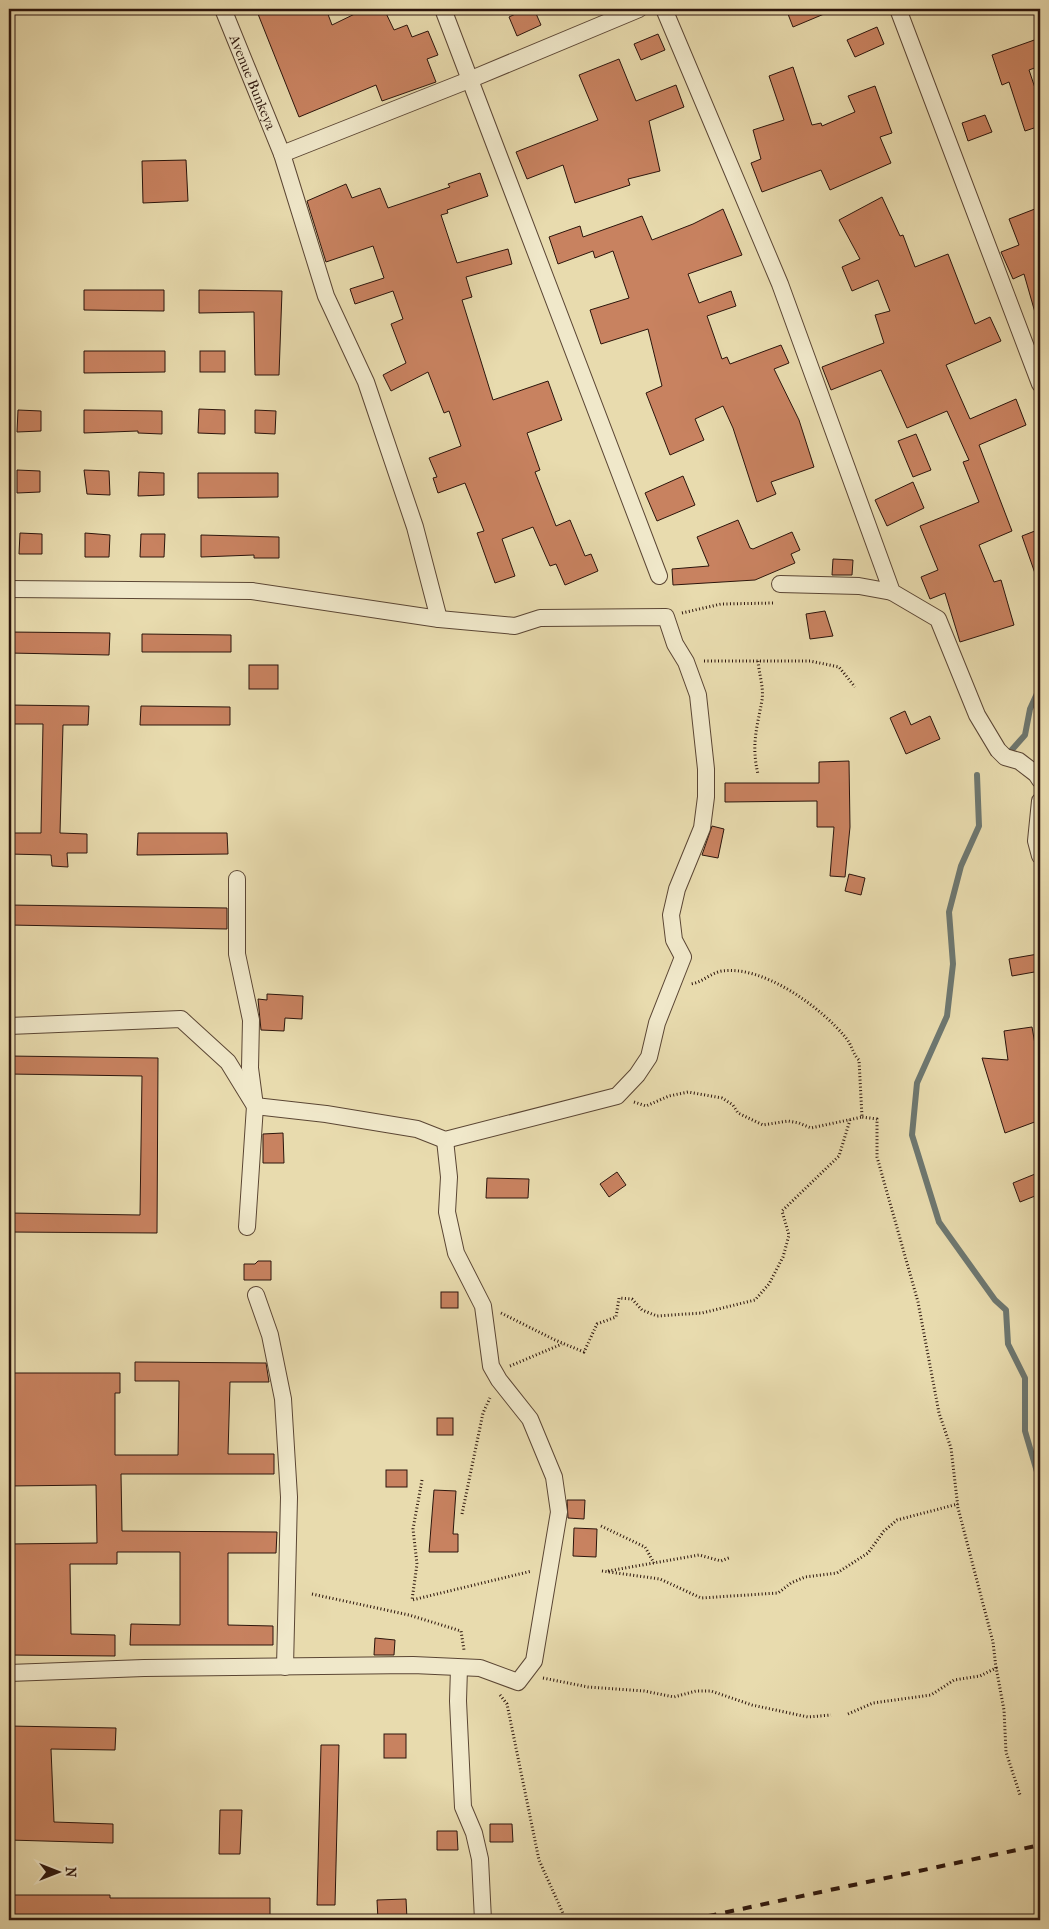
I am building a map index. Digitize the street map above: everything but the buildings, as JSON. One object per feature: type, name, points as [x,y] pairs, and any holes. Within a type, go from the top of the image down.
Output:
[{"type":"street","name":"Avenue Bunkeya","points":[[223,9],[282,154],[326,296],[366,382],[415,527],[439,619]]},
{"type":"street","points":[[443,9],[468,80],[659,576]]},
{"type":"street","points":[[282,154],[639,9]]},
{"type":"street","points":[[664,9],[780,284],[892,592]]},
{"type":"street","points":[[898,9],[1040,384]]},
{"type":"street","points":[[780,584],[859,586],[892,592],[938,619],[977,715],[998,750],[1005,757],[1019,761],[1036,774],[1040,780]]},
{"type":"street","points":[[9,588],[252,591],[439,619],[515,626],[540,618],[666,617],[675,644],[686,662],[698,695],[703,729],[706,797],[702,828],[682,872],[671,915],[674,940],[683,957],[657,1022],[649,1056],[638,1075],[617,1096],[445,1140],[417,1128],[326,1114],[255,1106]]},
{"type":"street","points":[[1040,801],[1036,841],[1040,856]]},
{"type":"street","points":[[237,879],[237,954],[251,1020],[250,1068],[255,1106],[247,1227]]},
{"type":"street","points":[[9,1026],[181,1019],[228,1062],[255,1106]]},
{"type":"street","points":[[9,1673],[144,1668],[413,1665],[480,1668],[518,1682],[534,1661],[559,1512],[554,1477],[530,1419],[499,1380],[491,1366],[483,1306],[456,1254],[447,1212],[449,1177],[445,1140]]},
{"type":"street","points":[[256,1295],[270,1335],[283,1399],[289,1497],[285,1667]]},
{"type":"street","points":[[459,1668],[459,1718],[464,1807],[474,1833],[480,1859],[483,1920]]},
{"type":"path","points":[[666,617],[721,604],[778,602]]},
{"type":"path","points":[[758,661],[762,699],[755,737],[755,760],[758,774]]},
{"type":"path","points":[[686,662],[810,661],[839,667],[855,687]]},
{"type":"path","points":[[670,986],[696,984],[720,971],[743,971],[778,984],[804,1000],[824,1014],[848,1040],[852,1054],[859,1060],[862,1117]]},
{"type":"path","points":[[617,1096],[646,1106],[688,1092],[705,1094],[722,1098],[733,1105],[738,1112],[763,1124],[788,1121],[799,1122],[811,1128],[862,1117],[876,1119],[877,1158],[918,1302],[939,1413],[951,1448],[958,1504],[993,1642],[995,1664],[1004,1710],[1006,1752],[1020,1795]]},
{"type":"path","points":[[483,1306],[513,1318],[584,1352],[597,1324],[616,1317],[619,1298],[632,1299],[642,1310],[657,1316],[702,1313],[756,1300],[769,1284],[783,1257],[788,1235],[782,1211],[839,1156],[850,1120]]},
{"type":"path","points":[[462,1514],[483,1413],[499,1380],[508,1367],[563,1343]]},
{"type":"path","points":[[422,1480],[413,1529],[417,1564],[412,1600],[533,1570]]},
{"type":"path","points":[[731,1557],[721,1561],[699,1555],[603,1571],[660,1579],[700,1598],[778,1593],[791,1583],[805,1577],[837,1573],[868,1553],[884,1531],[898,1520],[958,1504]]},
{"type":"path","points":[[601,1526],[645,1547],[654,1563]]},
{"type":"path","points":[[312,1594],[410,1615],[461,1631],[465,1658],[480,1668],[507,1704],[539,1860],[566,1920]]},
{"type":"path","points":[[848,1714],[872,1703],[931,1695],[954,1680],[980,1676],[996,1668],[995,1664]]},
{"type":"path","points":[[518,1682],[548,1678],[588,1687],[644,1691],[674,1697],[696,1691],[711,1691],[752,1705],[808,1717],[831,1715]]},
{"type":"waterway","points":[[1009,753],[1025,735],[1030,709],[1040,687]]},
{"type":"waterway","points":[[977,775],[979,826],[961,866],[949,912],[953,964],[947,1016],[917,1083],[912,1135],[939,1222],[995,1300],[1006,1310],[1008,1344],[1025,1378],[1025,1431],[1040,1482]]},
{"type":"railway","points":[[690,1920],[1040,1845]]}]
